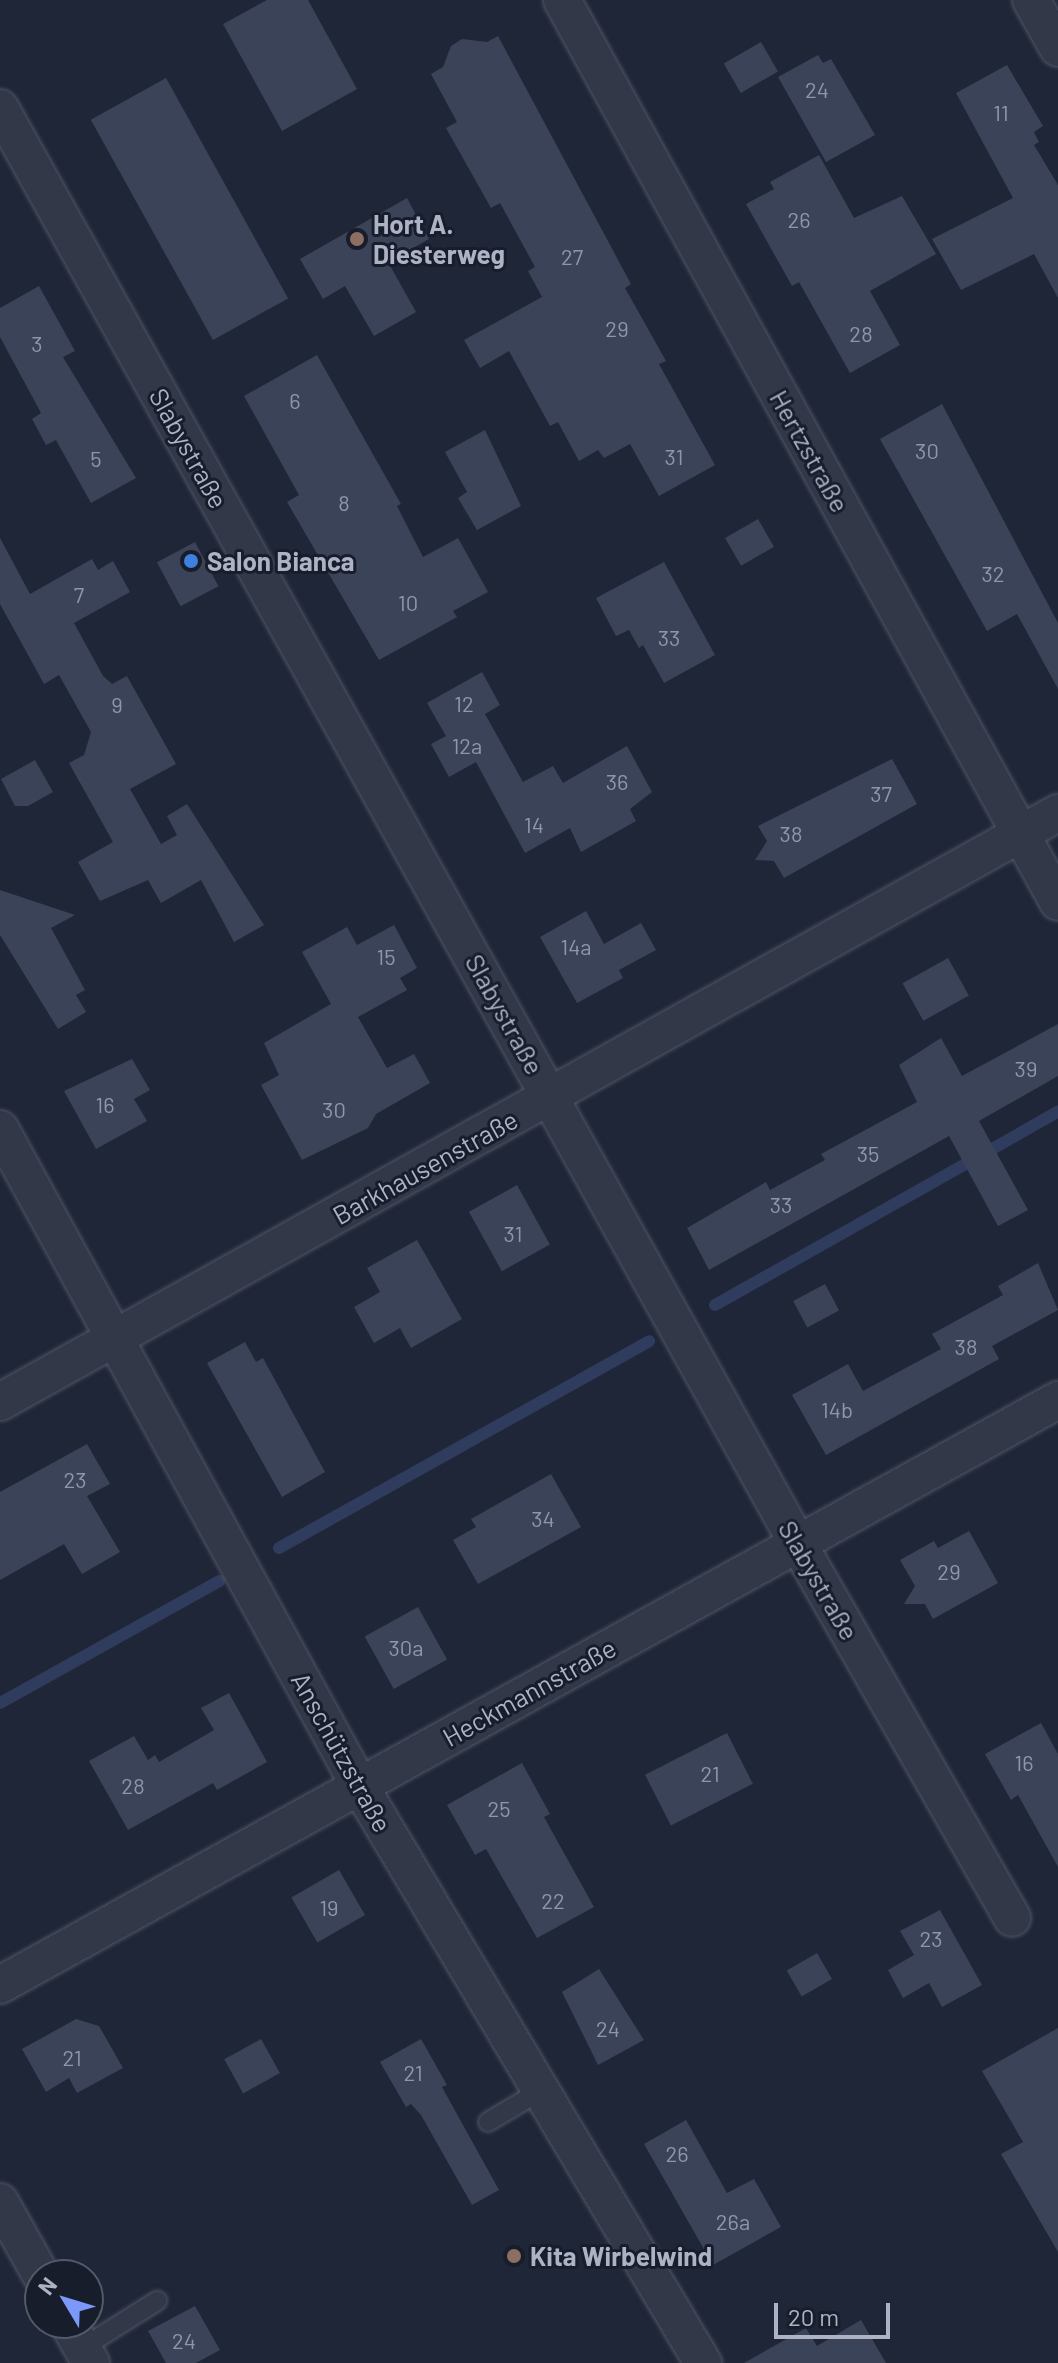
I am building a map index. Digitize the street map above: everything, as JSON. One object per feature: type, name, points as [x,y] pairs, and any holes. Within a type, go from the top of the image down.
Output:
[{"type":"street","name":"Hertzstraße","points":[[562,0],[1058,902]]},
{"type":"street","points":[[1031,0],[1058,48]]},
{"type":"street","name":"Slabystraße","points":[[0,108],[797,1542],[1012,1918]]},
{"type":"street","name":"Barkhausenstraße","points":[[0,1402],[1058,813]]},
{"type":"street","name":"Anschützstraße","points":[[0,1129],[359,1785],[703,2363]]},
{"type":"street","name":"Heckmannstraße","points":[[0,1985],[1058,1400]]},
{"type":"street","points":[[0,2202],[32,2259]]},
{"type":"lane","points":[[488,2122],[542,2090]]},
{"type":"lane","points":[[80,2345],[157,2301]]},
{"type":"building","points":[[267,0],[308,0],[357,89],[282,131],[223,24]]},
{"type":"building","points":[[498,36],[631,284],[625,288],[666,361],[659,364],[715,465],[659,496],[630,444],[604,458],[598,450],[579,461],[558,422],[550,426],[509,351],[480,368],[464,340],[542,297],[528,271],[535,267],[500,203],[491,208],[446,128],[457,122],[431,74],[443,67],[451,46],[462,39],[487,42]]},
{"type":"building","points":[[761,42],[778,71],[741,93],[724,64]]},
{"type":"building","points":[[818,55],[823,63],[831,59],[875,135],[826,162],[778,77]]},
{"type":"building","points":[[1007,65],[1043,126],[1034,132],[1039,142],[1034,145],[1058,185],[1058,298],[1034,254],[961,290],[932,239],[1013,198],[956,93]]},
{"type":"building","points":[[166,78],[288,298],[213,340],[91,120]]},
{"type":"building","points":[[819,155],[854,218],[902,196],[936,254],[870,291],[900,345],[850,373],[799,282],[792,286],[746,204],[774,189],[770,182]]},
{"type":"building","points":[[407,198],[429,239],[388,262],[416,312],[374,336],[345,286],[323,299],[300,259]]},
{"type":"building","points":[[39,286],[75,351],[63,357],[136,478],[91,503],[56,440],[46,445],[32,419],[41,413],[0,337],[0,308]]},
{"type":"building","points":[[317,355],[401,504],[397,506],[423,557],[458,538],[488,592],[453,611],[457,617],[379,660],[287,502],[299,495],[244,396]]},
{"type":"building","points":[[942,404],[1058,623],[1058,689],[1017,614],[987,631],[880,439]]},
{"type":"building","points":[[485,430],[521,506],[477,530],[458,498],[467,492],[445,452]]},
{"type":"building","points":[[758,519],[774,547],[741,566],[725,538]]},
{"type":"building","points":[[0,538],[30,594],[92,559],[98,570],[113,561],[130,592],[74,623],[103,676],[112,684],[127,676],[176,764],[130,789],[161,844],[177,835],[167,816],[187,804],[264,925],[234,942],[201,880],[161,903],[148,880],[100,901],[78,862],[113,842],[69,763],[84,755],[91,732],[59,675],[44,684],[0,604]]},
{"type":"building","points":[[195,542],[218,586],[181,606],[157,562]]},
{"type":"building","points":[[664,562],[715,655],[664,683],[643,645],[639,648],[629,630],[616,636],[596,598]]},
{"type":"building","points":[[482,672],[500,705],[485,714],[523,782],[553,766],[563,783],[627,746],[652,792],[630,809],[636,821],[581,852],[570,828],[525,853],[476,762],[449,777],[431,744],[446,736],[427,703]]},
{"type":"building","points":[[892,759],[917,804],[784,878],[774,861],[755,860],[767,841],[758,826]]},
{"type":"building","points":[[35,760],[53,792],[28,806],[15,806],[1,779]]},
{"type":"building","points":[[0,890],[75,915],[51,928],[85,990],[76,995],[86,1012],[58,1029],[0,935]]},
{"type":"building","points":[[586,911],[604,944],[641,923],[656,950],[619,970],[623,978],[577,1003],[540,937]]},
{"type":"building","points":[[394,925],[417,968],[400,978],[407,990],[358,1017],[387,1068],[414,1054],[430,1083],[376,1114],[368,1128],[302,1160],[261,1085],[279,1075],[264,1043],[331,1004],[302,952],[347,927],[357,945]]},
{"type":"building","points":[[948,958],[969,996],[923,1021],[903,983]]},
{"type":"building","points":[[1058,1024],[1058,1076],[979,1121],[1028,1210],[998,1226],[949,1136],[709,1270],[687,1228],[766,1182],[770,1190],[825,1160],[821,1154],[917,1102],[899,1065],[941,1038],[962,1076]]},
{"type":"building","points":[[132,1059],[150,1090],[134,1099],[147,1121],[96,1149],[64,1091]]},
{"type":"building","points":[[517,1185],[550,1244],[502,1271],[469,1212]]},
{"type":"building","points":[[417,1240],[462,1319],[411,1348],[400,1328],[374,1343],[354,1307],[380,1292],[367,1268]]},
{"type":"building","points":[[1038,1263],[1058,1310],[992,1346],[999,1359],[826,1455],[792,1395],[848,1364],[863,1391],[941,1349],[932,1334],[1003,1295],[998,1286]]},
{"type":"building","points":[[825,1284],[839,1310],[807,1327],[793,1301]]},
{"type":"building","points":[[245,1342],[256,1362],[263,1358],[325,1472],[282,1497],[207,1363]]},
{"type":"building","points":[[87,1444],[110,1484],[87,1496],[120,1552],[82,1574],[64,1544],[0,1580],[0,1492]]},
{"type":"building","points":[[551,1474],[581,1527],[478,1584],[453,1540],[476,1527],[471,1519]]},
{"type":"building","points":[[969,1531],[998,1583],[933,1619],[925,1604],[904,1604],[915,1586],[900,1560],[934,1541],[938,1548]]},
{"type":"building","points":[[418,1607],[447,1659],[394,1689],[365,1637]]},
{"type":"building","points":[[229,1693],[267,1762],[217,1790],[213,1783],[128,1830],[89,1761],[134,1736],[148,1760],[155,1755],[159,1762],[214,1730],[201,1708]]},
{"type":"building","points":[[1041,1723],[1058,1754],[1058,1867],[1018,1795],[1011,1800],[985,1754]]},
{"type":"building","points":[[727,1733],[753,1784],[671,1826],[645,1775]]},
{"type":"building","points":[[522,1763],[550,1814],[544,1817],[594,1907],[537,1938],[486,1849],[475,1855],[447,1805]]},
{"type":"building","points":[[339,1870],[365,1915],[317,1943],[291,1898]]},
{"type":"building","points":[[940,1910],[982,1985],[942,2007],[929,1983],[903,1998],[888,1970],[914,1955],[900,1931]]},
{"type":"building","points":[[817,1953],[832,1979],[802,1996],[787,1970]]},
{"type":"building","points":[[599,1969],[644,2040],[598,2065],[562,1992]]},
{"type":"building","points":[[76,2019],[99,2026],[123,2068],[77,2093],[69,2078],[46,2092],[22,2049]]},
{"type":"building","points":[[1058,2028],[1058,2252],[1001,2154],[1023,2142],[982,2071]]},
{"type":"building","points":[[261,2039],[280,2073],[243,2093],[224,2059]]},
{"type":"building","points":[[421,2039],[447,2085],[442,2087],[499,2190],[472,2205],[421,2115],[411,2104],[406,2107],[380,2062]]},
{"type":"building","points":[[686,2120],[727,2193],[754,2179],[781,2227],[713,2265],[644,2144]]},
{"type":"building","points":[[195,2306],[220,2350],[196,2363],[166,2363],[148,2331]]},
{"type":"building","points":[[861,2320],[886,2363],[744,2363],[806,2328],[817,2346]]},
{"type":"waterway","points":[[715,1305],[1058,1112]]},
{"type":"waterway","points":[[279,1548],[649,1341]]},
{"type":"waterway","points":[[0,1703],[219,1581]]},
{"type":"place","name":"Hort A. Diesterweg","points":[[357,239]]},
{"type":"place","name":"Salon Bianca","points":[[191,561]]},
{"type":"place","name":"Kita Wirbelwind","points":[[514,2256]]}]
